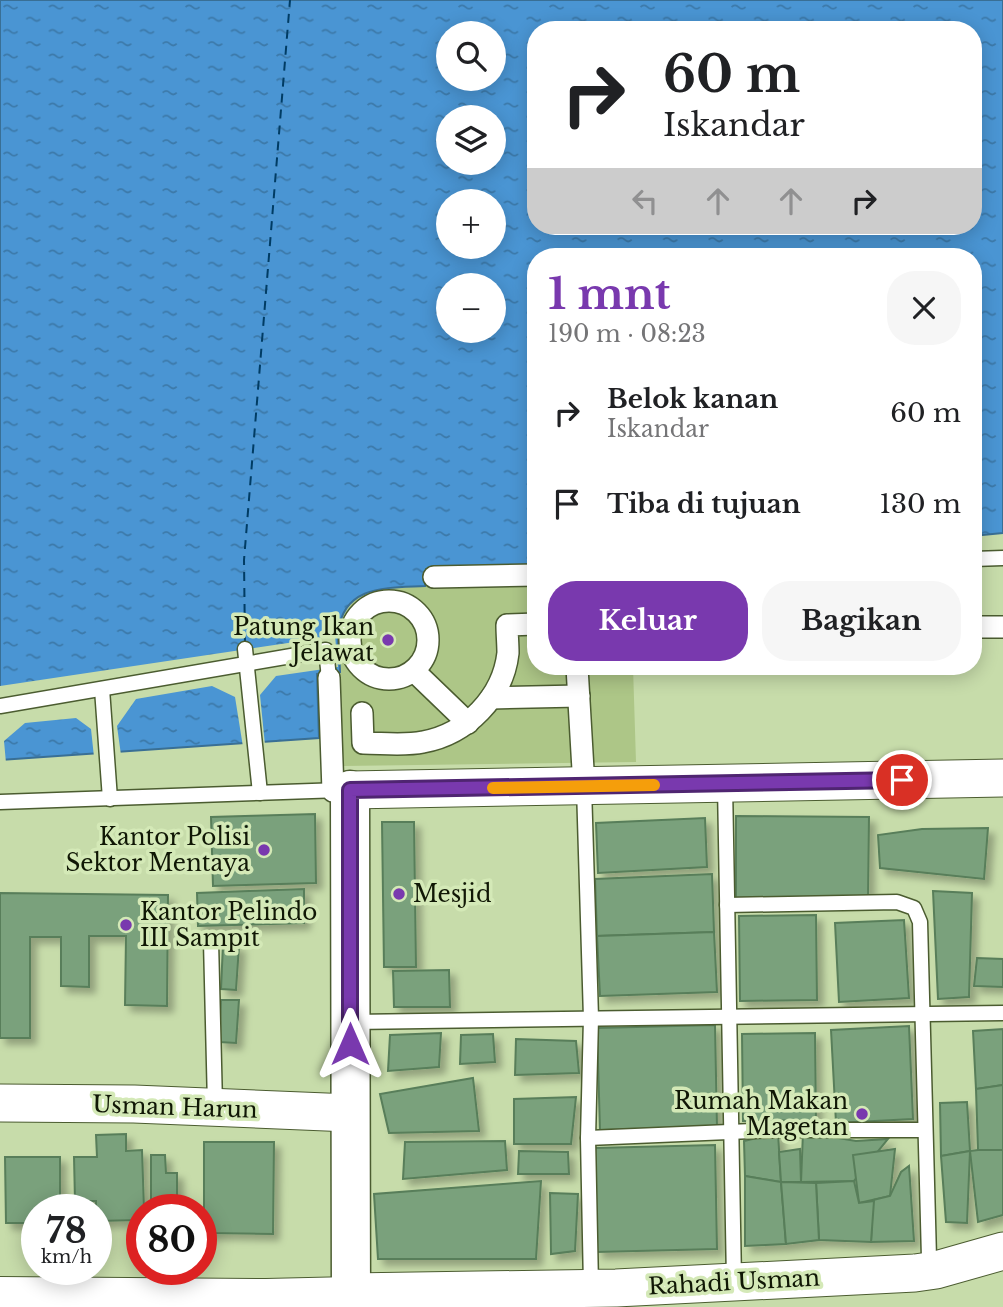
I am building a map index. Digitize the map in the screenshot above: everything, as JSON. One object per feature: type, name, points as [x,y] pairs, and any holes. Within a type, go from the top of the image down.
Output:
[{"type":"highway","points":[[341,790],[350,1022],[351,1299]]},
{"type":"street","points":[[434,576],[527,575]]},
{"type":"street","points":[[362,713],[363,743],[421,743],[454,732],[468,723],[491,698],[508,653],[507,625],[527,624]]},
{"type":"street","points":[[982,627],[1003,627]]},
{"type":"street","points":[[414,671],[468,723]]},
{"type":"street","points":[[578,675],[584,787]]},
{"type":"street","points":[[329,678],[341,790],[1003,778]]},
{"type":"street","points":[[491,698],[579,696]]},
{"type":"street","name":"Usman Harun","points":[[0,1103],[215,1107],[350,1113]]},
{"type":"street","name":"Rahadi Usman","points":[[0,1292],[119,1300],[266,1294],[351,1299],[608,1294],[734,1281],[915,1273],[936,1270],[1003,1251]]},
{"type":"lane","points":[[982,559],[1003,558]]},
{"type":"lane","points":[[246,649],[260,793]]},
{"type":"lane","points":[[0,706],[326,650],[329,678]]},
{"type":"lane","points":[[102,689],[110,799]]},
{"type":"lane","points":[[725,784],[734,1281]]},
{"type":"lane","points":[[584,787],[591,1018],[588,1138],[608,1294]]},
{"type":"lane","points":[[0,802],[341,790]]},
{"type":"lane","points":[[727,905],[897,902],[914,908],[920,922],[929,1258],[936,1270]]},
{"type":"lane","points":[[211,941],[215,1107]]},
{"type":"lane","points":[[350,1022],[1003,1013]]},
{"type":"lane","points":[[588,1138],[803,1130],[925,1130]]},
{"type":"green space","points":[[527,568],[527,675],[633,675],[636,762],[342,766],[337,636],[343,615],[356,598],[375,589],[425,586],[426,569]]},
{"type":"water","points":[[0,0],[1003,0],[1003,533],[982,535],[982,248],[527,248],[527,568],[426,569],[425,586],[383,589],[358,597],[342,617],[338,633],[340,672],[317,674],[319,738],[0,760]]},
{"type":"pier","points":[[335,636],[338,667],[276,676],[260,695],[265,745],[243,747],[235,697],[212,686],[136,699],[117,726],[121,755],[94,757],[91,729],[76,718],[25,723],[4,741],[6,763],[0,763],[0,686]]},
{"type":"building","name":"Kantor Polisi Sektor Mentaya","points":[[315,814],[316,883],[213,886],[211,817]]},
{"type":"building","points":[[736,816],[869,817],[868,899],[736,899]]},
{"type":"building","points":[[705,818],[707,867],[598,873],[596,823]]},
{"type":"building","name":"Mesjid","points":[[382,822],[414,822],[416,967],[384,967]]},
{"type":"building","points":[[988,828],[984,879],[880,868],[878,835],[922,829]]},
{"type":"building","points":[[712,874],[714,932],[597,936],[595,879]]},
{"type":"building","points":[[304,889],[304,923],[198,926],[197,893]]},
{"type":"building","points":[[933,891],[972,893],[969,997],[938,999]]},
{"type":"building","points":[[0,893],[168,895],[167,1006],[125,1005],[126,936],[89,936],[89,987],[61,986],[61,937],[30,937],[30,1038],[0,1038]]},
{"type":"building","points":[[816,915],[817,1000],[740,1001],[739,916]]},
{"type":"building","points":[[904,920],[909,998],[839,1002],[835,923]]},
{"type":"building","points":[[714,932],[717,992],[600,996],[597,936]]},
{"type":"building","points":[[223,944],[239,946],[236,990],[221,989]]},
{"type":"building","points":[[977,958],[1003,959],[1003,987],[974,986]]},
{"type":"building","points":[[449,970],[450,1007],[394,1007],[393,971]]},
{"type":"building","points":[[221,1000],[239,1000],[236,1043],[219,1042]]},
{"type":"building","points":[[715,1025],[717,1127],[600,1130],[597,1028]]},
{"type":"building","points":[[909,1026],[913,1119],[836,1123],[831,1030]]},
{"type":"building","points":[[1003,1029],[1003,1085],[976,1089],[973,1031]]},
{"type":"building","points":[[441,1033],[439,1067],[388,1071],[390,1035]]},
{"type":"building","points":[[815,1033],[816,1120],[743,1121],[742,1034]]},
{"type":"building","points":[[493,1034],[495,1062],[460,1064],[461,1035]]},
{"type":"building","points":[[516,1039],[576,1041],[579,1073],[515,1075]]},
{"type":"building","points":[[473,1078],[479,1131],[389,1133],[380,1094]]},
{"type":"building","points":[[1003,1085],[1003,1150],[978,1150],[976,1089]]},
{"type":"building","points":[[576,1097],[571,1144],[514,1144],[514,1099]]},
{"type":"building","points":[[967,1102],[970,1151],[941,1156],[940,1103]]},
{"type":"building","points":[[803,1132],[856,1141],[888,1139],[854,1181],[801,1182]]},
{"type":"building","points":[[778,1133],[781,1182],[745,1176],[744,1141]]},
{"type":"building","points":[[126,1134],[126,1151],[142,1150],[143,1194],[126,1194],[126,1220],[112,1221],[112,1194],[75,1194],[74,1157],[97,1157],[96,1135]]},
{"type":"building","points":[[505,1141],[507,1170],[403,1179],[405,1142]]},
{"type":"building","points":[[204,1142],[274,1142],[273,1234],[217,1233],[217,1194],[204,1194]]},
{"type":"building","points":[[715,1145],[717,1249],[597,1252],[594,1148]]},
{"type":"building","points":[[800,1149],[801,1182],[781,1182],[779,1152]]},
{"type":"building","points":[[895,1149],[890,1196],[859,1203],[853,1155]]},
{"type":"building","points":[[1003,1150],[1003,1215],[978,1222],[970,1151]]},
{"type":"building","points":[[519,1151],[568,1152],[569,1174],[518,1174]]},
{"type":"building","points":[[970,1151],[967,1223],[946,1222],[941,1156]]},
{"type":"building","points":[[151,1155],[165,1155],[166,1173],[177,1173],[177,1194],[151,1194]]},
{"type":"building","points":[[5,1157],[60,1157],[60,1194],[21,1194],[21,1223],[6,1223]]},
{"type":"building","points":[[909,1166],[914,1241],[871,1242],[873,1200],[890,1196],[901,1172]]},
{"type":"building","points":[[745,1176],[781,1182],[786,1244],[745,1246]]},
{"type":"building","points":[[541,1181],[536,1259],[378,1259],[374,1194]]},
{"type":"building","points":[[854,1181],[859,1203],[874,1201],[871,1242],[819,1240],[816,1183]]},
{"type":"building","points":[[781,1182],[816,1183],[819,1240],[786,1244]]},
{"type":"building","points":[[550,1193],[578,1194],[575,1251],[551,1254]]},
{"type":"ferry route","points":[[245,645],[244,560],[290,0]]},
{"type":"slow traffic","points":[[493,788],[654,785]]},
{"type":"place","name":"Patung Ikan Jelawat","points":[[388,640]]},
{"type":"place","name":"Kantor Polisi Sektor Mentaya","points":[[264,850]]},
{"type":"place","name":"Mesjid","points":[[399,894]]},
{"type":"place","name":"Kantor Pelindo III Sampit","points":[[126,925]]},
{"type":"place","name":"Rumah Makan Magetan","points":[[862,1114]]},
{"type":"route","points":[[350,1044],[350,790],[902,780]]}]
